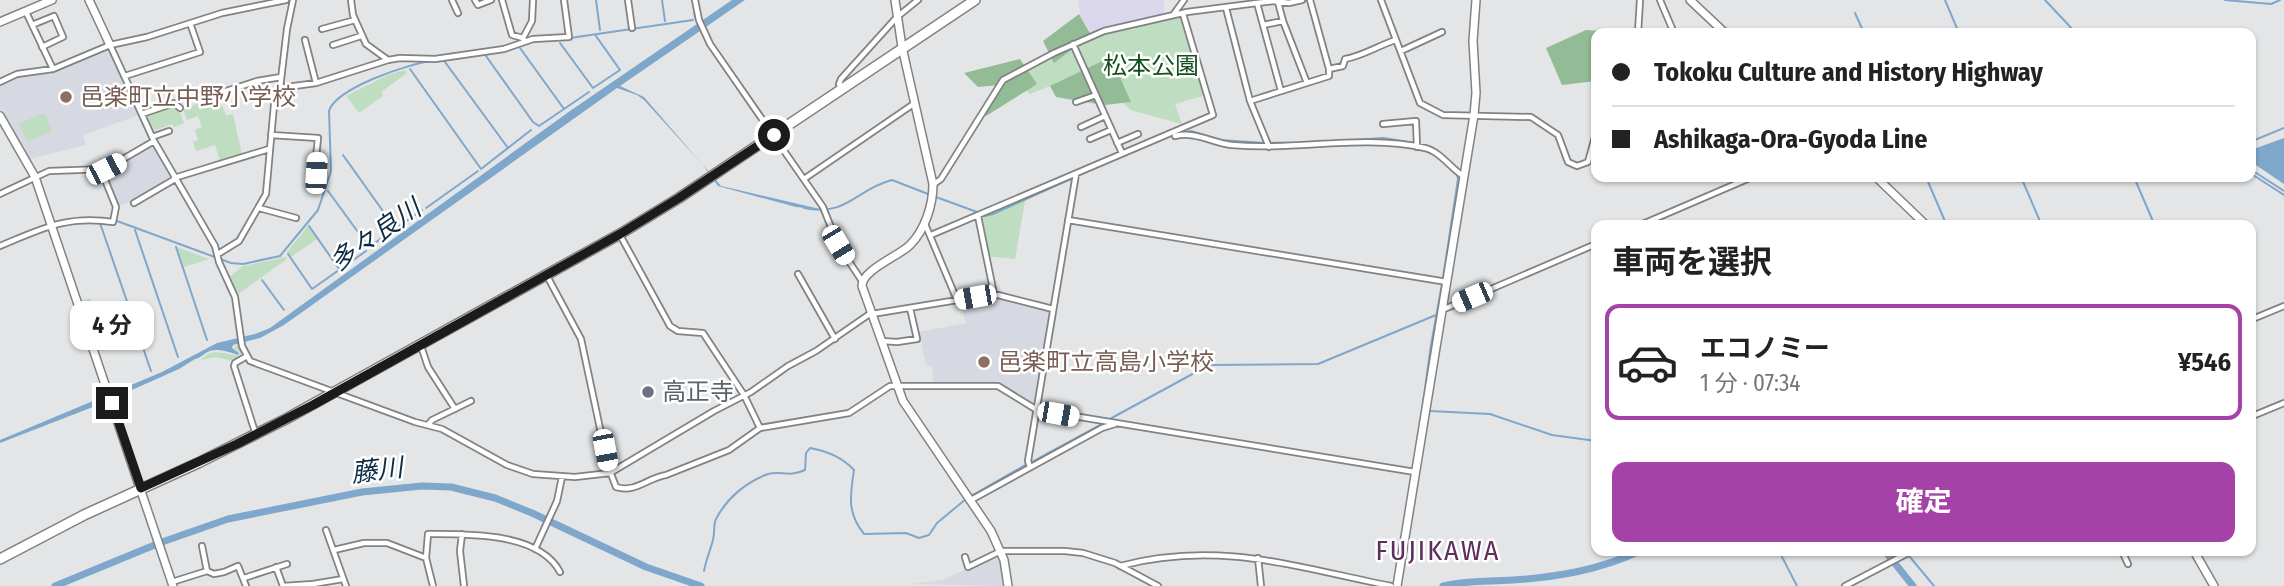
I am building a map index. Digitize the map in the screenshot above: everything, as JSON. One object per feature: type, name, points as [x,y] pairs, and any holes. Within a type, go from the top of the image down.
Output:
[{"type":"highway","points":[[0,559],[141,488],[256,435],[620,234],[975,0]]},
{"type":"main road","points":[[0,22],[26,12],[36,3],[52,0]]},
{"type":"main road","points":[[89,0],[110,45]]},
{"type":"main road","points":[[895,0],[902,47],[933,184],[932,202],[925,222],[910,246],[869,274],[862,281],[863,292],[897,386],[910,413],[991,531],[1001,551],[1008,586]]},
{"type":"main road","points":[[1397,586],[1474,115],[1473,41],[1476,0]]},
{"type":"main road","points":[[1690,0],[1720,28]]},
{"type":"main road","points":[[0,116],[35,177],[172,584]]},
{"type":"main road","points":[[1880,182],[1921,220]]},
{"type":"main road","points":[[2197,556],[2214,586]]},
{"type":"street","points":[[0,82],[17,74],[53,69],[110,45],[222,13],[286,0]]},
{"type":"street","points":[[218,254],[237,244],[259,208],[267,184],[274,105],[280,88],[293,0]]},
{"type":"street","points":[[351,0],[350,5],[361,36],[369,47],[387,60]]},
{"type":"street","points":[[458,13],[452,1],[461,0]]},
{"type":"street","points":[[475,0],[478,5],[491,0]]},
{"type":"street","points":[[502,0],[512,35],[524,39],[569,37],[564,0]]},
{"type":"street","points":[[280,88],[316,83],[387,60],[435,59],[504,49],[524,39],[532,21],[533,0]]},
{"type":"street","points":[[628,0],[632,28]]},
{"type":"street","points":[[695,0],[704,33],[827,212],[838,245],[862,281]]},
{"type":"street","points":[[841,89],[841,79],[897,17],[918,0]]},
{"type":"street","points":[[1172,16],[1184,0]]},
{"type":"street","points":[[933,184],[941,179],[1003,80],[1073,44],[1104,31],[1183,13],[1302,0]]},
{"type":"street","points":[[1250,101],[1329,76],[1310,0]]},
{"type":"street","points":[[1381,0],[1420,103],[1443,114],[1531,117],[1558,135],[1569,162],[1577,166],[1588,162],[1591,151]]},
{"type":"street","points":[[1638,28],[1640,0]]},
{"type":"street","points":[[1660,0],[1672,28]]},
{"type":"street","points":[[1278,1],[1307,83]]},
{"type":"street","points":[[1257,3],[1281,91]]},
{"type":"street","points":[[1226,8],[1250,101],[1269,147]]},
{"type":"street","points":[[26,12],[53,69]]},
{"type":"street","points":[[930,235],[1213,115],[1183,13]]},
{"type":"street","points":[[32,25],[54,16],[63,37],[42,47]]},
{"type":"street","points":[[322,29],[355,20]]},
{"type":"street","points":[[1264,25],[1283,21]]},
{"type":"street","points":[[125,76],[200,52],[190,23]]},
{"type":"street","points":[[1401,51],[1441,32]]},
{"type":"street","points":[[334,45],[361,36]]},
{"type":"street","points":[[305,40],[316,83]]},
{"type":"street","points":[[1329,69],[1343,66],[1345,59],[1396,40]]},
{"type":"street","points":[[1073,44],[1122,153]]},
{"type":"street","points":[[110,45],[153,139],[218,254],[235,297],[242,345],[247,356],[255,364],[425,426],[446,430],[515,468],[540,476],[610,473],[744,395],[872,313],[994,294],[1053,309]]},
{"type":"street","points":[[212,93],[217,94],[257,81],[281,77]]},
{"type":"street","points":[[1076,102],[1096,95]]},
{"type":"street","points":[[142,114],[174,103],[180,108]]},
{"type":"street","points":[[804,178],[915,103]]},
{"type":"street","points":[[1081,127],[1105,116]]},
{"type":"street","points":[[1383,124],[1416,121],[1418,147]]},
{"type":"street","points":[[1090,139],[1111,130]]},
{"type":"street","points":[[0,194],[49,172],[101,170],[169,131]]},
{"type":"street","points":[[1117,142],[1138,134]]},
{"type":"street","points":[[1175,136],[1187,134],[1230,145],[1269,147],[1369,141],[1418,147],[1429,149],[1463,176]]},
{"type":"street","points":[[271,135],[318,138],[313,186]]},
{"type":"street","points":[[134,203],[174,179],[270,149]]},
{"type":"street","points":[[0,246],[52,224],[88,218],[114,221],[116,207],[101,170]]},
{"type":"street","points":[[1030,467],[1028,461],[1076,173]]},
{"type":"street","points":[[1652,220],[1738,183]]},
{"type":"street","points":[[259,208],[296,218]]},
{"type":"street","points":[[978,216],[994,294]]},
{"type":"street","points":[[1068,220],[1447,282]]},
{"type":"street","points":[[925,222],[957,300]]},
{"type":"street","points":[[620,234],[670,326],[678,331],[703,333],[744,395],[760,428]]},
{"type":"street","points":[[1442,310],[1591,246]]},
{"type":"street","points":[[798,274],[835,338]]},
{"type":"street","points":[[547,275],[581,339],[610,473],[616,487],[637,488],[656,477],[729,450],[760,428],[849,413],[890,386],[998,386],[1037,410],[1415,472]]},
{"type":"street","points":[[2256,318],[2284,306]]},
{"type":"street","points":[[882,341],[918,339],[910,308]]},
{"type":"street","points":[[421,345],[428,367],[455,410]]},
{"type":"street","points":[[247,356],[234,366],[256,435]]},
{"type":"street","points":[[425,426],[471,401]]},
{"type":"street","points":[[2256,415],[2284,403]]},
{"type":"street","points":[[969,498],[1114,423]]},
{"type":"street","points":[[535,549],[557,501],[562,477]]},
{"type":"street","points":[[326,530],[346,586]]},
{"type":"street","points":[[433,586],[426,558],[428,534],[496,538],[535,549],[555,561],[561,572]]},
{"type":"street","points":[[462,534],[460,551],[464,586]]},
{"type":"street","points":[[334,550],[364,543],[387,543],[426,558]]},
{"type":"street","points":[[202,546],[207,571]]},
{"type":"street","points":[[965,557],[968,567],[1001,551],[1083,553],[1120,566],[1158,586]]},
{"type":"street","points":[[1120,566],[1146,559],[1191,554],[1258,558],[1391,586]]},
{"type":"street","points":[[1845,586],[1901,556]]},
{"type":"street","points":[[2124,556],[2127,564]]},
{"type":"street","points":[[1258,558],[1261,586]]},
{"type":"street","points":[[244,578],[287,564]]},
{"type":"street","points":[[172,584],[207,571],[214,574],[224,572],[238,565],[246,586]]},
{"type":"street","points":[[276,567],[283,586],[343,579]]},
{"type":"shaded area","points":[[1078,0],[1164,0],[1165,15],[1091,33],[1081,16]]},
{"type":"shaded area","name":"邑楽町立中野小学校","points":[[107,49],[111,50],[139,115],[86,134],[83,136],[86,145],[29,159],[0,110],[0,85],[16,77],[58,70]]},
{"type":"shaded area","points":[[153,144],[173,179],[134,201],[117,206],[103,173]]},
{"type":"shaded area","name":"邑楽町立高島小学校","points":[[993,296],[1051,311],[1034,406],[1002,384],[933,383],[932,367],[926,365],[919,332],[966,323],[959,302]]},
{"type":"shaded area","points":[[999,554],[1004,586],[911,584],[943,580]]},
{"type":"green space","name":"松本公園","points":[[1182,13],[1206,95],[1175,104],[1182,124],[1130,110],[1116,95],[1050,86],[1030,94],[1007,76],[1104,31]]},
{"type":"green space","points":[[1079,14],[1091,35],[1054,63],[1043,41]]},
{"type":"green space","points":[[1586,30],[1591,30],[1591,82],[1562,85],[1546,48]]},
{"type":"green space","points":[[1111,57],[1131,102],[1104,105],[1056,97],[1050,86]]},
{"type":"green space","points":[[1020,59],[1037,84],[986,116],[982,107],[1000,85],[978,87],[964,73]]},
{"type":"green space","points":[[405,70],[407,73],[381,92],[383,96],[359,113],[346,96],[388,75]]},
{"type":"green space","points":[[218,96],[226,116],[233,114],[242,155],[220,161],[215,145],[196,151],[193,142],[198,140],[195,130],[202,127],[198,116],[187,120],[183,109]]},
{"type":"green space","points":[[172,106],[179,110],[184,123],[153,131],[147,116]]},
{"type":"green space","points":[[45,113],[52,132],[27,142],[19,123]]},
{"type":"green space","points":[[1026,195],[1015,259],[986,256],[978,216]]},
{"type":"green space","points":[[308,226],[317,239],[291,257],[287,252]]},
{"type":"green space","points":[[177,247],[209,259],[184,267]]},
{"type":"green space","points":[[286,257],[287,259],[237,295],[229,277],[243,266]]},
{"type":"green space","points":[[90,298],[101,330],[92,333],[81,301]]},
{"type":"green space","points":[[239,343],[242,356],[233,361],[216,357],[201,360],[214,352],[239,356],[240,353],[234,348]]},
{"type":"water","points":[[732,0],[745,0],[620,86],[644,97],[701,163],[644,100],[617,88],[284,325],[260,338],[233,345],[232,348],[238,355],[221,350],[210,351],[179,369],[98,405],[0,443],[0,440],[162,372],[217,343],[270,328],[570,111]]},
{"type":"water","points":[[2284,138],[2284,184],[2256,165],[2256,148]]},
{"type":"water","points":[[702,164],[721,186],[824,210],[796,207],[718,186]]},
{"type":"waterway","points":[[596,0],[600,30]]},
{"type":"waterway","points":[[662,0],[665,21]]},
{"type":"waterway","points":[[693,0],[695,18]]},
{"type":"waterway","points":[[1945,0],[1957,28]]},
{"type":"waterway","name":"多々良川","points":[[2045,0],[2071,28]]},
{"type":"waterway","points":[[2225,0],[2271,4],[2280,0]]},
{"type":"waterway","points":[[1855,13],[1862,28]]},
{"type":"waterway","points":[[570,38],[693,20]]},
{"type":"waterway","points":[[560,43],[593,88],[620,70],[596,36]]},
{"type":"waterway","points":[[520,48],[564,109]]},
{"type":"waterway","points":[[486,56],[533,122],[539,126],[589,92]]},
{"type":"waterway","points":[[117,221],[231,263],[243,264],[280,256],[318,210],[331,171],[329,111],[334,102],[374,78],[431,61]]},
{"type":"waterway","points":[[445,62],[508,148]]},
{"type":"waterway","points":[[410,69],[481,169],[531,130]]},
{"type":"waterway","points":[[2256,140],[2284,128]]},
{"type":"waterway","points":[[1174,134],[1191,131],[1220,140],[1265,143]]},
{"type":"waterway","points":[[1302,143],[1384,138],[1414,143]]},
{"type":"waterway","points":[[1270,143],[1282,144]]},
{"type":"waterway","points":[[1078,175],[1134,151]]},
{"type":"waterway","points":[[343,155],[395,228]]},
{"type":"waterway","points":[[426,208],[478,171]]},
{"type":"waterway","points":[[1443,278],[1457,173]]},
{"type":"waterway","name":"多々良川","points":[[2256,173],[2284,191]]},
{"type":"waterway","name":"多々良川","points":[[2256,177],[2284,195]]},
{"type":"waterway","points":[[982,215],[993,214],[1073,178]]},
{"type":"waterway","points":[[804,208],[831,209],[892,180],[928,194]]},
{"type":"waterway","points":[[1676,212],[1746,182]]},
{"type":"waterway","points":[[1928,182],[1944,220]]},
{"type":"waterway","points":[[2023,182],[2039,220]]},
{"type":"waterway","points":[[2136,182],[2152,220]]},
{"type":"waterway","points":[[328,191],[369,247],[422,210]]},
{"type":"waterway","points":[[936,197],[977,212]]},
{"type":"waterway","points":[[100,223],[151,371]]},
{"type":"waterway","points":[[309,226],[339,269]]},
{"type":"waterway","points":[[135,230],[178,357]]},
{"type":"waterway","points":[[176,247],[207,340]]},
{"type":"waterway","points":[[1445,311],[1591,248]]},
{"type":"waterway","points":[[288,254],[312,289],[366,251]]},
{"type":"waterway","points":[[262,280],[284,310]]},
{"type":"waterway","points":[[1424,411],[1431,345],[1442,284]]},
{"type":"waterway","points":[[238,304],[242,328]]},
{"type":"waterway","points":[[1108,420],[1209,365],[1318,364],[1436,315]]},
{"type":"waterway","points":[[1430,411],[1490,414],[1552,435],[1591,440]]},
{"type":"waterway","points":[[1032,462],[1104,423]]},
{"type":"waterway","points":[[704,571],[715,522],[726,504],[745,486],[760,477],[805,470],[806,453],[810,448],[834,456],[854,470],[851,488],[852,511],[864,534],[906,533],[919,538],[929,535],[937,523],[966,499]]},
{"type":"waterway","points":[[971,496],[1027,464]]},
{"type":"waterway","name":"藤川","points":[[55,586],[162,542],[228,519],[362,492],[422,486],[451,487],[495,498],[646,567],[701,586]]},
{"type":"waterway","name":"藤川","points":[[1443,586],[1562,575],[1594,568],[1627,556]]},
{"type":"waterway","points":[[1782,556],[1797,586]]},
{"type":"waterway","name":"藤川","points":[[1889,556],[1913,586]]},
{"type":"waterway","points":[[1909,556],[1934,586]]},
{"type":"place","name":"邑楽町立中野小学校","points":[[66,97]]},
{"type":"place","name":"邑楽町立高島小学校","points":[[984,362]]},
{"type":"place","name":"高正寺","points":[[648,392]]},
{"type":"district","name":"FUJIKAWA","points":[[1438,550]]},
{"type":"route","points":[[112,403],[141,488],[198,463],[313,405],[620,234],[774,135]]}]
